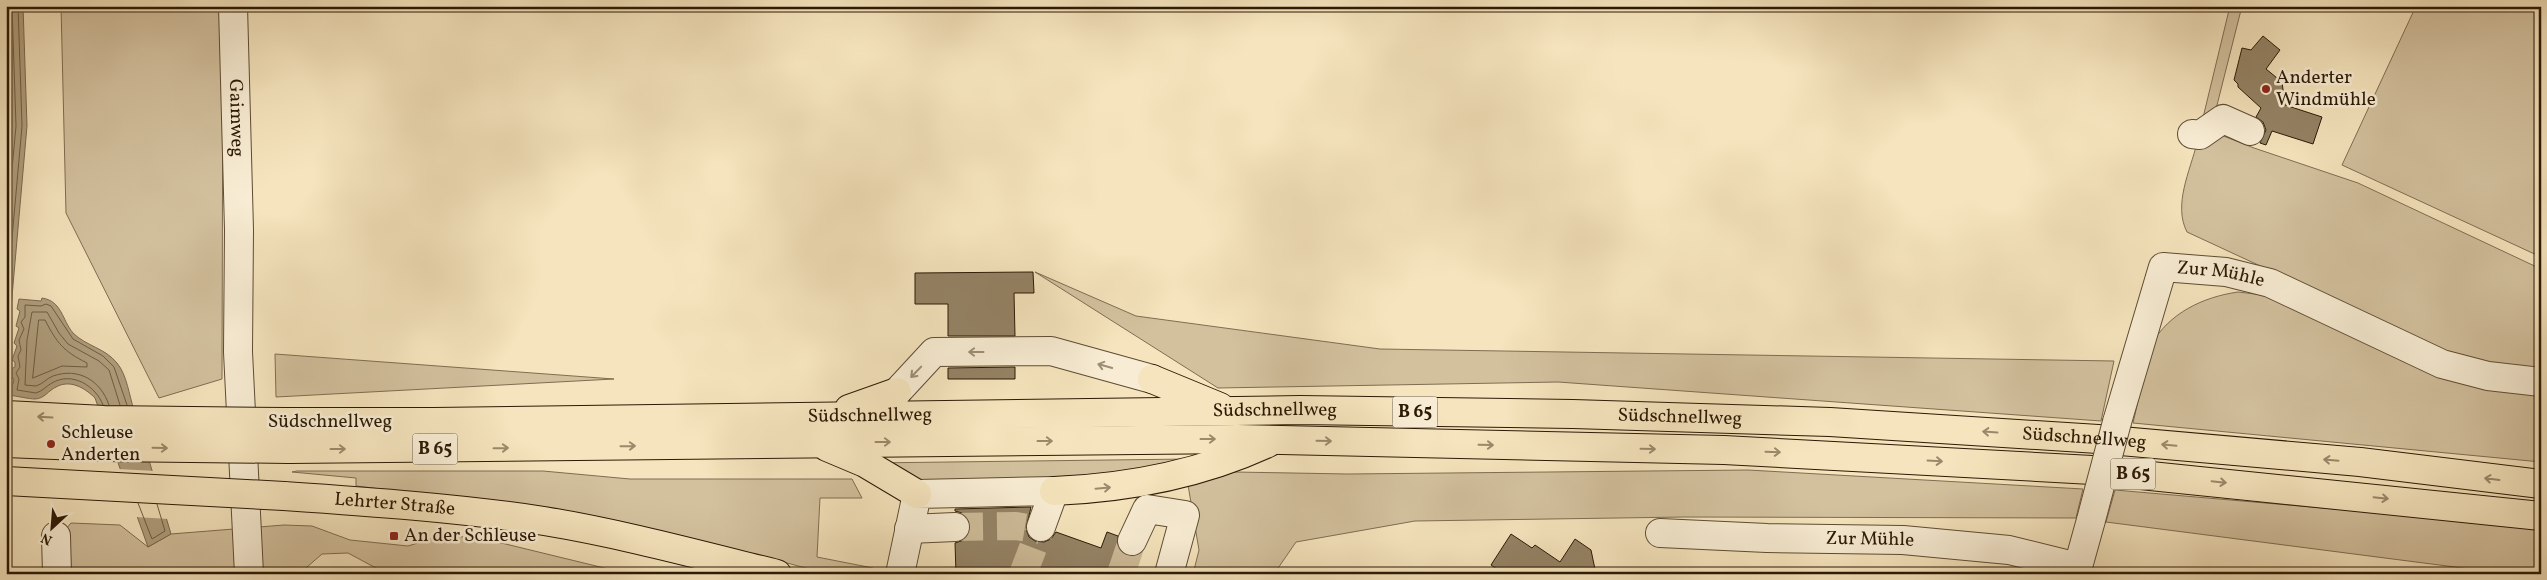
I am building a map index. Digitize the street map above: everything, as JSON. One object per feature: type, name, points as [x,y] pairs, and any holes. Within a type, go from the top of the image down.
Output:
[{"type":"main road","points":[[1152,380],[1230,412]]},
{"type":"main road","points":[[829,416],[897,392]]},
{"type":"main road","name":"Südschnellweg","points":[[6,415],[104,420],[433,422],[1230,412],[1573,414],[1830,422],[2098,439],[2360,462],[2541,484]]},
{"type":"main road","points":[[1054,491],[1128,486],[1232,460],[1275,440]]},
{"type":"main road","name":"Südschnellweg","points":[[6,443],[104,447],[432,449],[816,442],[1275,440],[1724,450],[2092,470],[2541,516]]},
{"type":"main road","points":[[816,442],[865,463],[917,494]]},
{"type":"main road","name":"Lehrter Straße","points":[[6,481],[284,496],[441,507],[546,522],[641,540],[777,574]]},
{"type":"street","name":"Gaimweg","points":[[233,6],[239,230],[238,352],[249,574]]},
{"type":"street","points":[[2192,134],[2200,135],[2223,119],[2250,131]]},
{"type":"street","name":"Zur Mühle","points":[[1660,533],[1903,540],[2009,550],[2077,570],[2117,422],[2163,267],[2226,272],[2270,283],[2442,364],[2488,376],[2541,382]]},
{"type":"street","points":[[897,392],[934,352],[1052,351],[1152,380]]},
{"type":"street","points":[[909,571],[909,529],[917,494],[1054,491],[1041,527]]},
{"type":"street","points":[[1132,541],[1147,509],[1185,515],[1169,574]]},
{"type":"street","points":[[909,529],[955,527]]},
{"type":"street","points":[[56,536],[57,574]]},
{"type":"shaded area","points":[[61,6],[223,6],[222,379],[159,398],[66,213]]},
{"type":"shaded area","points":[[2230,6],[2242,6],[2214,117],[2201,126]]},
{"type":"shaded area","points":[[2416,6],[2541,6],[2541,257],[2342,165]]},
{"type":"shaded area","points":[[2216,133],[2254,148],[2358,183],[2541,269],[2541,372],[2494,366],[2450,354],[2187,232],[2183,222],[2182,199],[2187,176],[2197,143]]},
{"type":"shaded area","points":[[1035,272],[1136,316],[1380,349],[2114,361],[2101,421],[1558,382],[1218,388]]},
{"type":"shaded area","points":[[2238,292],[2273,296],[2541,394],[2541,462],[2133,423],[2151,345],[2158,334],[2177,315],[2188,308],[2212,298]]},
{"type":"shaded area","points":[[275,354],[614,379],[276,397]]},
{"type":"shaded area","points":[[1189,459],[1137,476],[918,483],[869,463]]},
{"type":"shaded area","points":[[1748,470],[2083,489],[2076,518],[1685,517],[1415,521],[1296,542],[1274,574],[1193,574],[1199,550],[1188,485],[1235,472],[1348,474]]},
{"type":"shaded area","points":[[543,471],[630,479],[852,479],[862,498],[820,498],[817,557],[873,568],[858,574],[827,574],[762,556],[658,532],[473,500],[356,486],[356,478],[292,472]]},
{"type":"shaded area","points":[[2115,490],[2541,529],[2541,574],[2509,574],[2106,522]]},
{"type":"shaded area","points":[[71,523],[120,525],[148,547],[171,534],[284,525],[312,526],[350,540],[408,546],[444,535],[485,539],[629,574],[387,574],[348,553],[322,554],[307,567],[303,574],[67,574],[66,529]]},
{"type":"water","points":[[6,6],[23,6],[27,126],[6,365]]},
{"type":"water","points":[[42,298],[49,300],[58,307],[73,333],[112,358],[123,373],[171,534],[148,547],[95,398],[87,391],[72,384],[56,387],[38,399],[8,395],[9,386],[13,384],[14,379],[10,377],[11,369],[15,367],[15,362],[12,360],[17,346],[14,343],[19,328],[16,326],[20,311],[17,309],[19,299],[41,301]]},
{"type":"pier","points":[[118,469],[155,471],[169,519],[135,517]]},
{"type":"building","points":[[2263,36],[2280,50],[2266,69],[2282,82],[2285,105],[2322,117],[2313,144],[2272,131],[2266,145],[2260,143],[2266,130],[2263,122],[2256,117],[2261,108],[2238,87],[2234,80],[2242,48],[2251,50]]},
{"type":"building","points":[[1033,272],[1034,293],[1014,293],[1015,336],[948,336],[948,304],[915,304],[915,273]]},
{"type":"building","points":[[1015,367],[1015,379],[948,379],[948,368]]},
{"type":"building","points":[[1031,507],[1026,529],[1029,537],[1035,541],[1044,542],[1051,539],[1056,532],[1101,548],[1107,532],[1118,536],[1119,550],[1125,555],[1138,555],[1131,574],[956,574],[955,543],[964,540],[969,534],[971,527],[968,518],[962,513],[955,511],[955,509]]},
{"type":"building","points":[[1511,534],[1532,548],[1535,545],[1560,562],[1575,539],[1591,550],[1596,574],[1504,574],[1491,565]]},
{"type":"tunnel","points":[[955,527],[1016,526],[1040,530]]},
{"type":"tunnel","points":[[1023,574],[1041,527]]},
{"type":"tunnel","points":[[1121,574],[1132,541]]},
{"type":"place","name":"Anderter Windmühle","points":[[2266,89]]},
{"type":"place","name":"Schleuse Anderten","points":[[51,444]]},
{"type":"place","name":"An der Schleuse","points":[[394,536]]}]
